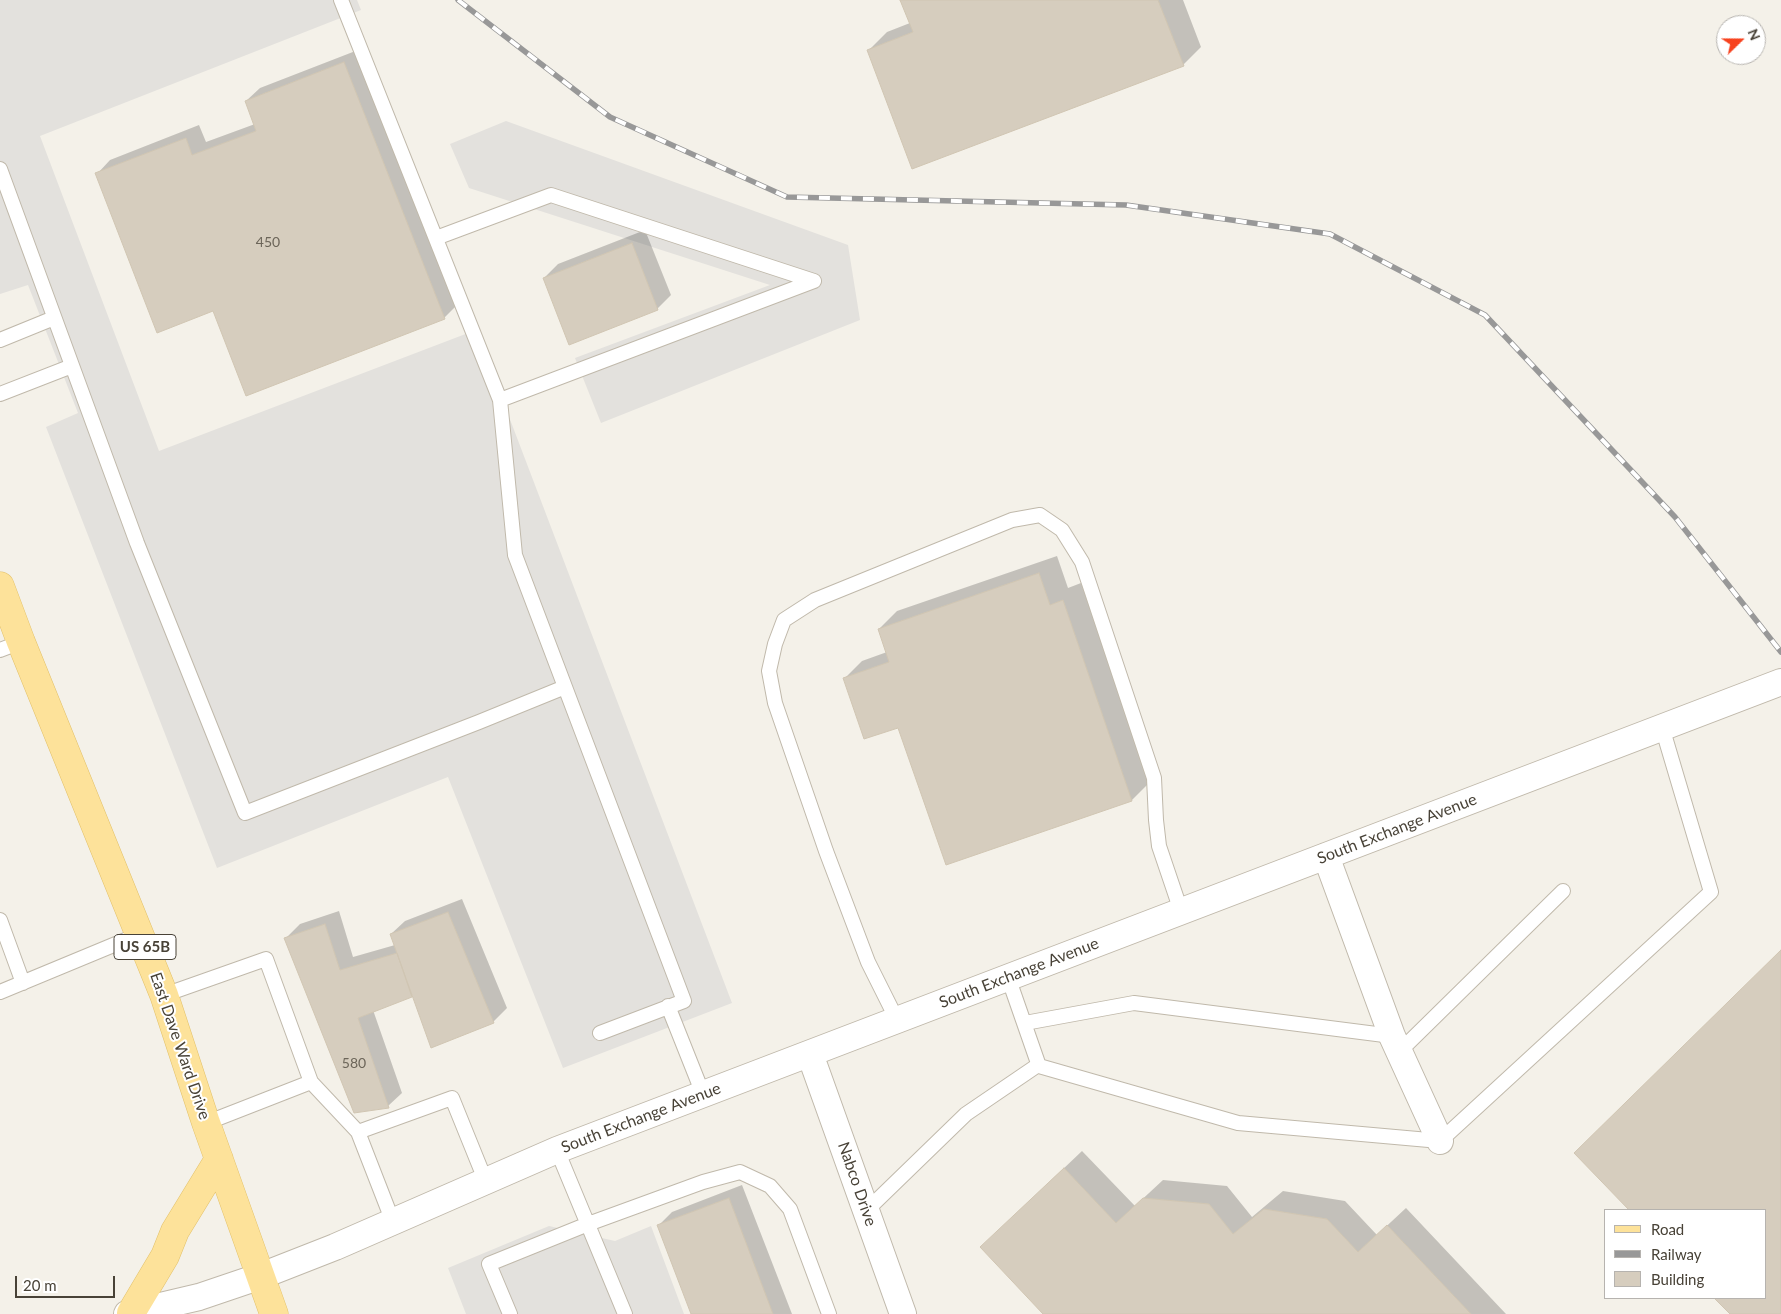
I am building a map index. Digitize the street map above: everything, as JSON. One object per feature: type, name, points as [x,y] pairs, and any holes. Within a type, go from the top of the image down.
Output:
[{"type":"main road","name":"East Dave Ward Drive","points":[[0,586],[10,646],[140,934],[164,995],[206,1123],[274,1314]]},
{"type":"main road","points":[[129,1313],[165,1256],[175,1231],[219,1159]]},
{"type":"street","name":"South Exchange Avenue","points":[[129,1313],[199,1297],[261,1276],[393,1222],[557,1150],[1781,682]]},
{"type":"street","points":[[1326,856],[1395,1044],[1440,1141]]},
{"type":"street","name":"Nabco Drive","points":[[810,1054],[900,1313]]},
{"type":"lane","points":[[340,0],[500,400],[515,555],[684,1001],[600,1032]]},
{"type":"lane","points":[[0,169],[137,544],[246,813],[565,687]]},
{"type":"lane","points":[[436,238],[551,195],[814,281],[500,400]]},
{"type":"lane","points":[[0,340],[54,318]]},
{"type":"lane","points":[[0,394],[72,366]]},
{"type":"lane","points":[[896,1020],[861,944],[826,851],[775,703],[769,671],[774,644],[784,620],[815,600],[1012,520],[1040,515],[1062,530],[1082,562],[1154,778],[1159,846],[1181,911]]},
{"type":"lane","points":[[1038,1065],[1238,1123],[1440,1141],[1711,892],[1662,727]]},
{"type":"lane","points":[[1025,1023],[1134,1003],[1395,1044],[1563,891]]},
{"type":"lane","points":[[0,920],[23,982]]},
{"type":"lane","points":[[0,992],[140,934]]},
{"type":"lane","points":[[164,995],[266,959],[311,1082],[358,1132],[393,1222]]},
{"type":"lane","points":[[1008,978],[1038,1065]]},
{"type":"lane","points":[[668,1006],[703,1094]]},
{"type":"lane","points":[[866,1211],[966,1114],[1038,1065]]},
{"type":"lane","points":[[206,1123],[311,1082]]},
{"type":"lane","points":[[358,1132],[452,1098],[486,1182]]},
{"type":"lane","points":[[557,1150],[624,1314]]},
{"type":"lane","points":[[510,1314],[489,1264],[588,1224],[703,1182],[740,1172],[770,1186],[790,1209],[829,1314]]},
{"type":"shaded area","points":[[0,0],[357,0],[361,10],[40,136],[159,451],[476,330],[732,1003],[563,1068],[448,777],[217,868],[46,427],[78,413],[28,285],[0,294]]},
{"type":"shaded area","points":[[506,121],[848,245],[860,320],[601,423],[575,358],[770,285],[469,188],[450,144]]},
{"type":"shaded area","points":[[549,1226],[615,1241],[651,1226],[684,1314],[466,1314],[448,1268]]},
{"type":"building","points":[[900,0],[1158,0],[1184,66],[912,169],[867,50],[913,32]]},
{"type":"building","points":[[344,62],[445,319],[246,396],[213,311],[157,333],[95,173],[186,138],[192,155],[256,131],[245,101]]},
{"type":"building","points":[[632,243],[658,310],[569,345],[543,278]]},
{"type":"building","points":[[1039,573],[1050,605],[1063,600],[1132,801],[946,865],[898,728],[864,739],[843,678],[889,662],[878,629]]},
{"type":"building","points":[[448,912],[494,1023],[431,1048],[390,934]]},
{"type":"building","points":[[325,924],[340,970],[397,953],[412,997],[358,1018],[389,1108],[354,1113],[284,938]]},
{"type":"building","points":[[1781,950],[1781,1314],[1730,1314],[1715,1299],[1766,1299],[1766,1209],[1628,1209],[1574,1153]]},
{"type":"building","points":[[1064,1168],[1116,1223],[1143,1198],[1209,1204],[1233,1234],[1264,1209],[1327,1219],[1358,1252],[1387,1225],[1471,1314],[1043,1314],[980,1247]]},
{"type":"building","points":[[729,1198],[773,1314],[691,1314],[657,1225]]},
{"type":"railway","points":[[458,0],[610,117],[787,197],[1126,205],[1330,234],[1485,315],[1675,517],[1781,652]]}]
